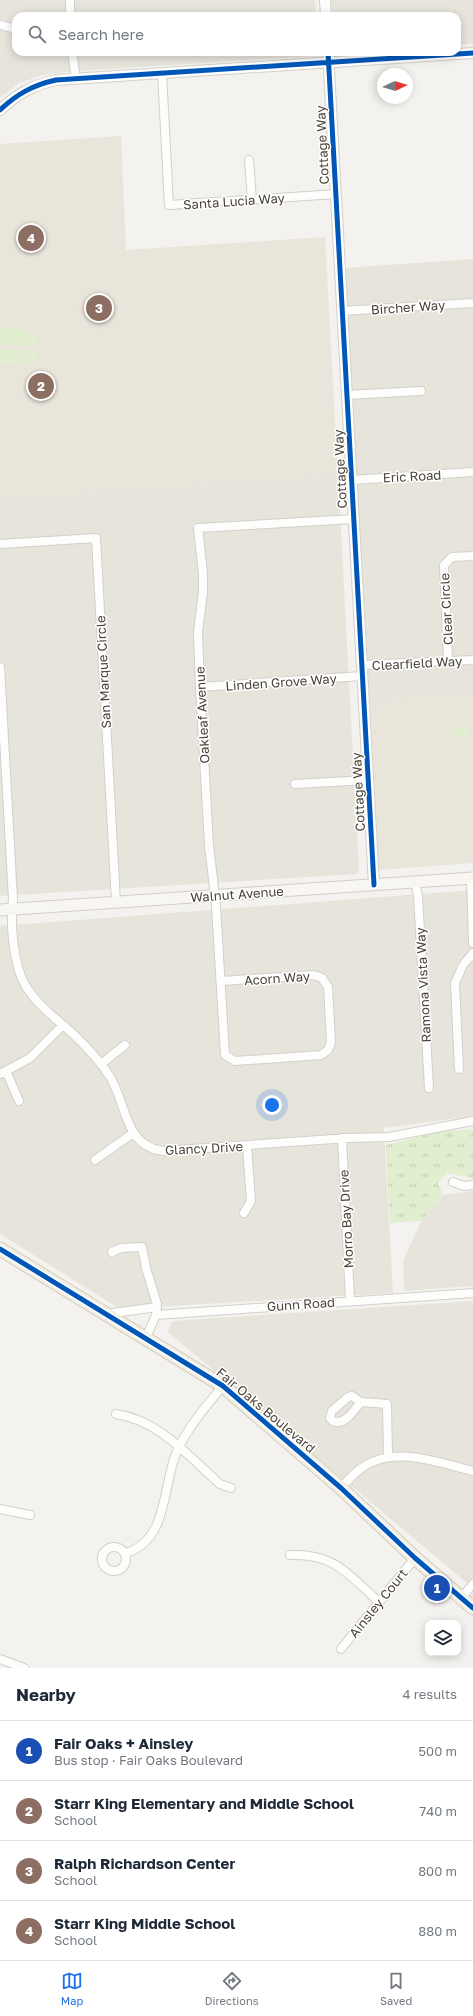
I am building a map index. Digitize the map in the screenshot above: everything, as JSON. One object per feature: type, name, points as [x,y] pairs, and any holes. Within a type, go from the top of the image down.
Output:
[{"type":"main road","name":"Walnut Avenue","points":[[0,910],[472,878]]},
{"type":"main road","name":"Fair Oaks Boulevard","points":[[0,1250],[145,1340],[223,1386],[341,1488],[415,1558],[473,1608]]},
{"type":"street","points":[[70,0],[70,12]]},
{"type":"street","points":[[325,0],[326,12]]},
{"type":"street","points":[[0,25],[12,28]]},
{"type":"street","points":[[461,54],[473,53]]},
{"type":"street","points":[[73,56],[76,79]]},
{"type":"street","name":"Cottage Way","points":[[328,56],[374,885]]},
{"type":"street","points":[[0,110],[13,98],[33,86],[56,80],[430,56]]},
{"type":"street","name":"Santa Lucia Way","points":[[162,73],[169,205],[336,194]]},
{"type":"street","points":[[249,160],[252,200]]},
{"type":"street","name":"Bircher Way","points":[[342,311],[473,303]]},
{"type":"street","points":[[347,395],[421,391]]},
{"type":"street","name":"Eric Road","points":[[352,480],[473,472]]},
{"type":"street","name":"Oakleaf Avenue","points":[[228,1058],[224,1049],[221,981],[214,896],[214,872],[209,845],[200,687],[198,632],[203,580],[198,528],[354,519]]},
{"type":"street","name":"San Marque Circle","points":[[0,544],[96,538],[116,902]]},
{"type":"street","name":"Clear Circle","points":[[448,661],[444,566],[452,557],[473,556]]},
{"type":"street","name":"Clearfield Way","points":[[362,665],[473,660]]},
{"type":"street","points":[[0,667],[13,899],[12,909]]},
{"type":"street","name":"Linden Grove Way","points":[[200,687],[362,676]]},
{"type":"street","points":[[295,784],[368,780]]},
{"type":"street","points":[[472,878],[473,943]]},
{"type":"street","name":"Ramona Vista Way","points":[[415,882],[418,896],[429,1088]]},
{"type":"street","name":"Glancy Drive","points":[[12,909],[16,959],[20,973],[34,997],[90,1050],[101,1064],[118,1092],[133,1133],[143,1144],[163,1151],[342,1138],[389,1137],[473,1121]]},
{"type":"street","points":[[459,1069],[454,983],[463,965],[473,953]]},
{"type":"street","name":"Acorn Way","points":[[221,981],[314,975],[322,978],[328,987],[331,1042],[325,1053],[321,1055],[235,1061],[228,1058]]},
{"type":"street","points":[[19,1101],[3,1073],[30,1058],[63,1025]]},
{"type":"street","points":[[101,1064],[125,1045]]},
{"type":"street","points":[[94,1160],[133,1133]]},
{"type":"street","name":"Morro Bay Drive","points":[[342,1138],[350,1300]]},
{"type":"street","points":[[244,1213],[251,1202],[247,1146]]},
{"type":"street","points":[[453,1182],[464,1186],[473,1185]]},
{"type":"street","points":[[112,1252],[121,1248],[142,1246],[156,1311],[145,1340]]},
{"type":"street","name":"Gunn Road","points":[[104,1314],[473,1293]]},
{"type":"street","points":[[126,1553],[134,1551],[144,1542],[157,1524],[164,1505],[173,1463],[179,1448],[201,1412],[223,1386]]},
{"type":"street","points":[[361,1402],[387,1404],[388,1457]]},
{"type":"street","points":[[116,1414],[133,1417],[147,1423],[179,1448],[220,1484],[231,1488]]},
{"type":"street","points":[[341,1488],[364,1466],[388,1457],[405,1456],[473,1469]]},
{"type":"street","points":[[0,1509],[30,1515]]},
{"type":"street","points":[[290,1555],[315,1555],[329,1560],[346,1572],[379,1602]]},
{"type":"street","name":"Ainsley Court","points":[[341,1649],[415,1558]]},
{"type":"street","points":[[461,1598],[473,1584]]},
{"type":"street","points":[[0,1659],[24,1668]]},
{"type":"shaded area","points":[[0,0],[315,0],[316,12],[12,12],[12,56],[312,56],[64,72],[43,75],[19,83],[0,98]]},
{"type":"shaded area","points":[[331,0],[473,0],[473,44],[461,45],[461,12],[332,12]]},
{"type":"shaded area","points":[[121,136],[126,250],[325,237],[338,475],[0,499],[0,144]]},
{"type":"shaded area","points":[[473,259],[473,695],[370,701],[344,268]]},
{"type":"shaded area","points":[[338,475],[359,870],[357,874],[0,896],[0,499]]},
{"type":"shaded area","points":[[473,695],[473,863],[379,870],[370,701]]},
{"type":"shaded area","points":[[473,890],[473,1116],[384,1128],[393,1293],[120,1309],[0,1234],[0,926]]},
{"type":"shaded area","points":[[473,1191],[473,1286],[404,1291],[403,1261],[421,1221],[443,1195]]},
{"type":"shaded area","points":[[473,1301],[473,1588],[168,1332],[172,1321]]},
{"type":"green space","points":[[0,328],[25,329],[24,345],[0,344]]},
{"type":"green space","points":[[26,333],[37,333],[37,346],[25,345]]},
{"type":"green space","points":[[0,349],[24,350],[23,365],[0,364]]},
{"type":"green space","points":[[25,350],[37,351],[36,363],[25,363]]},
{"type":"green space","points":[[454,727],[467,727],[468,735],[454,737]]},
{"type":"green space","points":[[473,1129],[473,1178],[447,1173],[438,1183],[443,1195],[421,1221],[390,1223],[386,1145],[443,1131]]},
{"type":"cycle path","points":[[461,54],[473,53]]},
{"type":"cycle path","points":[[328,56],[374,885]]},
{"type":"cycle path","points":[[0,110],[13,99],[26,91],[56,80],[427,56]]},
{"type":"cycle path","points":[[0,1249],[223,1386],[341,1488],[415,1558],[473,1608]]},
{"type":"place","name":"Starr King Middle School","points":[[31,238]]},
{"type":"place","name":"Ralph Richardson Center","points":[[99,308]]},
{"type":"place","name":"Starr King Elementary and Middle School","points":[[41,386]]},
{"type":"place","name":"Fair Oaks + Ainsley","points":[[437,1588]]}]
